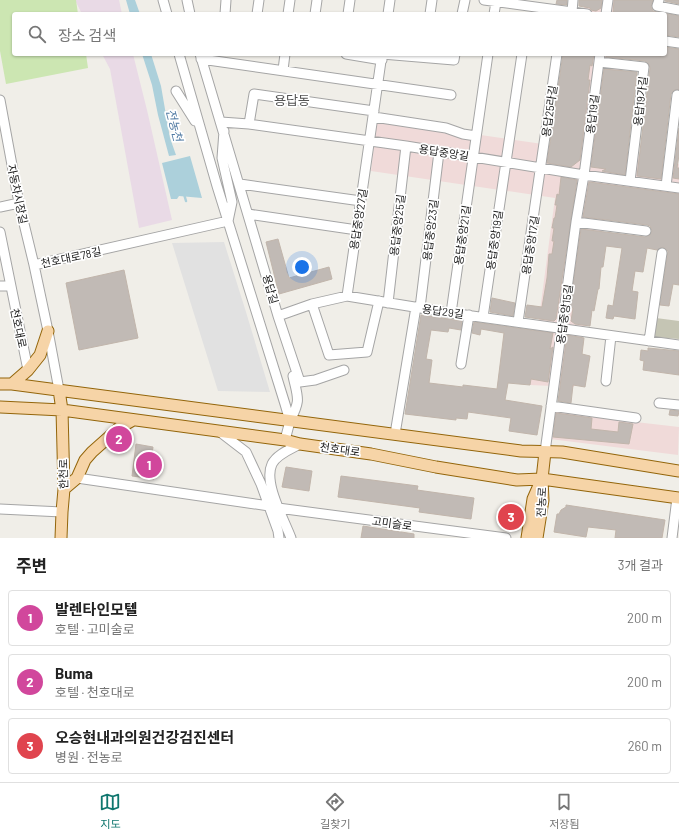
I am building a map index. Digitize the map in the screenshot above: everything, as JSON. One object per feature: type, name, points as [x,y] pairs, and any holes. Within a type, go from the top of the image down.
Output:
[{"type":"main road","points":[[12,384],[28,370],[40,355],[48,331]]},
{"type":"main road","name":"천호대로","points":[[0,384],[12,384],[59,390],[521,451],[562,452],[679,471]]},
{"type":"main road","name":"천호대로78길","points":[[59,390],[62,410]]},
{"type":"main road","name":"천호대로","points":[[0,407],[62,410],[285,440],[300,444],[371,454],[436,467],[517,480],[542,479],[678,498]]},
{"type":"main road","name":"한천로","points":[[61,538],[64,489],[62,410]]},
{"type":"main road","points":[[64,489],[77,478],[85,460],[92,452],[116,430],[133,420]]},
{"type":"main road","name":"용답중앙15길","points":[[542,479],[545,452]]},
{"type":"main road","name":"전농로","points":[[527,538],[533,499],[542,479]]},
{"type":"main road","name":"전농로","points":[[537,538],[543,500],[542,479]]},
{"type":"street","points":[[163,0],[166,12]]},
{"type":"street","points":[[187,0],[190,12]]},
{"type":"street","points":[[225,12],[226,0]]},
{"type":"street","points":[[257,12],[259,0]]},
{"type":"street","points":[[288,12],[290,0]]},
{"type":"street","points":[[315,12],[317,0]]},
{"type":"street","points":[[348,12],[350,0]]},
{"type":"street","points":[[388,12],[390,0]]},
{"type":"street","points":[[430,12],[432,0]]},
{"type":"street","points":[[462,12],[465,0]]},
{"type":"street","points":[[484,0],[514,2],[529,10],[566,12],[573,0]]},
{"type":"street","points":[[606,12],[608,0]]},
{"type":"street","points":[[659,0],[657,6],[679,10]]},
{"type":"street","points":[[494,12],[496,2]]},
{"type":"street","points":[[667,41],[679,43]]},
{"type":"street","points":[[180,56],[200,129],[290,421]]},
{"type":"street","points":[[201,56],[378,85],[451,94]]},
{"type":"street","name":"용답길","points":[[201,56],[294,365]]},
{"type":"street","points":[[283,70],[285,56]]},
{"type":"street","points":[[382,56],[423,56],[454,60],[455,56]]},
{"type":"street","name":"용답중앙27길","points":[[347,296],[382,56]]},
{"type":"street","name":"용답중앙21길","points":[[451,313],[488,56]]},
{"type":"street","name":"용답중앙19길","points":[[483,317],[522,56]]},
{"type":"street","name":"용답25라길","points":[[541,168],[557,56]]},
{"type":"street","name":"용답19길","points":[[584,175],[599,58]]},
{"type":"street","name":"용답19가길","points":[[599,58],[644,67],[630,181]]},
{"type":"street","points":[[176,91],[200,129]]},
{"type":"street","points":[[249,124],[254,94],[374,114],[446,128],[463,134],[476,136]]},
{"type":"street","points":[[666,186],[677,95]]},
{"type":"street","name":"자동차시장길","points":[[0,100],[19,203],[34,265]]},
{"type":"street","name":"용답중앙길","points":[[223,127],[249,124],[406,146],[584,175],[679,188]]},
{"type":"street","points":[[223,127],[222,158],[232,202],[228,221]]},
{"type":"street","name":"용답중앙25길","points":[[312,304],[329,355],[367,352],[383,302],[406,146]]},
{"type":"street","name":"용답중앙23길","points":[[395,434],[418,308],[439,152]]},
{"type":"street","name":"용답중앙17길","points":[[518,322],[541,168]]},
{"type":"street","name":"용답중앙15길","points":[[545,452],[576,222],[584,175]]},
{"type":"street","points":[[240,184],[361,202]]},
{"type":"street","points":[[0,207],[19,203]]},
{"type":"street","points":[[248,214],[357,230]]},
{"type":"street","name":"천호대로78길","points":[[59,390],[34,265],[228,221]]},
{"type":"street","points":[[576,222],[646,231]]},
{"type":"street","name":"천호대로","points":[[0,232],[28,370]]},
{"type":"street","points":[[649,342],[662,253]]},
{"type":"street","points":[[0,286],[10,286]]},
{"type":"street","name":"용답29길","points":[[278,316],[312,304],[347,296],[451,313],[679,345]]},
{"type":"street","points":[[461,364],[469,315]]},
{"type":"street","points":[[606,381],[611,336]]},
{"type":"street","points":[[285,440],[290,421],[299,400],[293,376],[294,365]]},
{"type":"street","points":[[294,365],[300,382],[315,380],[344,370]]},
{"type":"street","points":[[659,403],[679,405]]},
{"type":"street","points":[[551,406],[636,418]]},
{"type":"street","points":[[220,432],[246,452],[268,492],[273,507],[278,537]]},
{"type":"street","points":[[268,492],[272,463],[279,456],[300,444]]},
{"type":"street","name":"고미술로","points":[[77,478],[273,507],[506,538]]},
{"type":"street","points":[[672,538],[678,498]]},
{"type":"street","points":[[273,507],[291,538]]},
{"type":"street","points":[[0,509],[62,512]]},
{"type":"shaded area","points":[[75,0],[119,0],[122,12],[81,12]]},
{"type":"shaded area","points":[[585,0],[630,0],[629,12],[583,12]]},
{"type":"shaded area","points":[[103,56],[134,56],[172,220],[139,228],[110,69]]},
{"type":"shaded area","points":[[577,56],[624,56],[613,151],[679,164],[679,214],[606,203],[574,387],[530,385],[555,198],[371,171],[377,120],[563,147]]},
{"type":"shaded area","points":[[224,242],[270,392],[218,391],[172,243]]},
{"type":"shaded area","points":[[656,318],[679,321],[679,339],[654,337]]},
{"type":"shaded area","points":[[553,410],[592,417],[679,427],[678,455],[550,439]]},
{"type":"green space","points":[[0,0],[76,0],[78,12],[12,12],[12,56],[86,56],[88,68],[6,84],[0,51]]},
{"type":"water","points":[[126,0],[135,0],[139,12],[129,12]]},
{"type":"water","points":[[143,56],[152,56],[161,86],[170,138],[176,155],[169,156],[152,85]]},
{"type":"water","points":[[190,156],[202,198],[179,196],[177,199],[171,199],[162,163]]},
{"type":"building","points":[[557,0],[567,0],[567,5],[556,4]]},
{"type":"building","points":[[579,0],[602,0],[601,8],[596,11],[579,6]]},
{"type":"building","points":[[614,0],[653,0],[651,7],[653,11],[658,12],[613,12]]},
{"type":"building","points":[[679,0],[679,4],[665,1]]},
{"type":"building","points":[[667,14],[679,16],[679,37],[667,35]]},
{"type":"building","points":[[667,47],[679,49],[679,90],[674,90],[671,94],[661,179],[637,176],[650,68],[649,64],[645,61],[606,57],[667,56]]},
{"type":"building","points":[[563,56],[594,56],[592,66],[590,65],[588,80],[590,80],[580,160],[571,167],[547,163]]},
{"type":"building","points":[[604,69],[637,72],[625,175],[602,171],[606,169],[591,167]]},
{"type":"building","points":[[679,128],[679,155],[677,168],[679,168],[679,179],[673,178]]},
{"type":"building","points":[[561,177],[577,180],[556,319],[554,321],[525,317],[527,305],[542,307],[549,254],[552,254],[554,241],[552,241],[554,228],[552,228],[555,218],[557,205],[555,205],[557,194],[559,195]]},
{"type":"building","points":[[589,182],[679,194],[679,285],[673,284],[669,306],[660,305],[668,251],[663,247],[657,250],[647,248],[643,272],[635,271],[632,291],[638,292],[635,319],[614,316],[613,319],[606,318],[608,305],[613,306],[622,248],[606,246],[603,267],[601,267],[599,289],[594,311],[592,310],[590,326],[575,324],[571,321],[573,308],[570,308],[581,229],[645,237],[650,235],[652,231],[650,226],[647,225],[583,217]]},
{"type":"building","points":[[278,239],[289,278],[329,267],[332,279],[279,294],[266,242]]},
{"type":"building","points":[[124,270],[138,338],[79,350],[66,283]]},
{"type":"building","points":[[492,298],[515,303],[513,316],[490,312]]},
{"type":"building","points":[[421,315],[462,321],[461,330],[449,328],[448,332],[431,330],[426,359],[432,360],[429,383],[497,389],[504,333],[481,329],[480,335],[472,333],[474,322],[553,333],[550,349],[553,347],[548,382],[531,379],[530,385],[508,383],[505,400],[542,406],[537,435],[509,431],[511,418],[468,412],[467,419],[456,418],[456,420],[405,414]]},
{"type":"building","points":[[567,335],[584,338],[582,354],[590,356],[585,387],[573,385],[571,403],[558,401]]},
{"type":"building","points":[[648,348],[679,351],[679,375],[643,370],[644,361],[640,360],[641,350],[648,351]]},
{"type":"building","points":[[670,410],[679,411],[678,416],[669,415]]},
{"type":"building","points":[[556,413],[592,418],[591,429],[618,432],[619,422],[633,424],[629,444],[553,437]]},
{"type":"building","points":[[136,444],[153,447],[151,463],[156,464],[154,479],[132,476]]},
{"type":"building","points":[[286,467],[312,471],[309,491],[282,487]]},
{"type":"building","points":[[341,476],[418,486],[417,490],[474,498],[471,519],[419,512],[420,508],[338,497]]},
{"type":"building","points":[[566,505],[665,520],[662,538],[615,538],[616,530],[588,527],[586,537],[554,532],[557,514],[559,514],[561,510],[566,507]]},
{"type":"building","points":[[363,526],[414,534],[414,538],[361,538]]},
{"type":"waterway","name":"전농천","points":[[184,194],[186,201]]},
{"type":"place","name":"Buma","points":[[119,439]]},
{"type":"place","name":"발렌타인모텔","points":[[149,465]]},
{"type":"place","name":"오승현내과의원건강검진센터","points":[[511,517]]},
{"type":"district","name":"용답동","points":[[292,100]]}]
